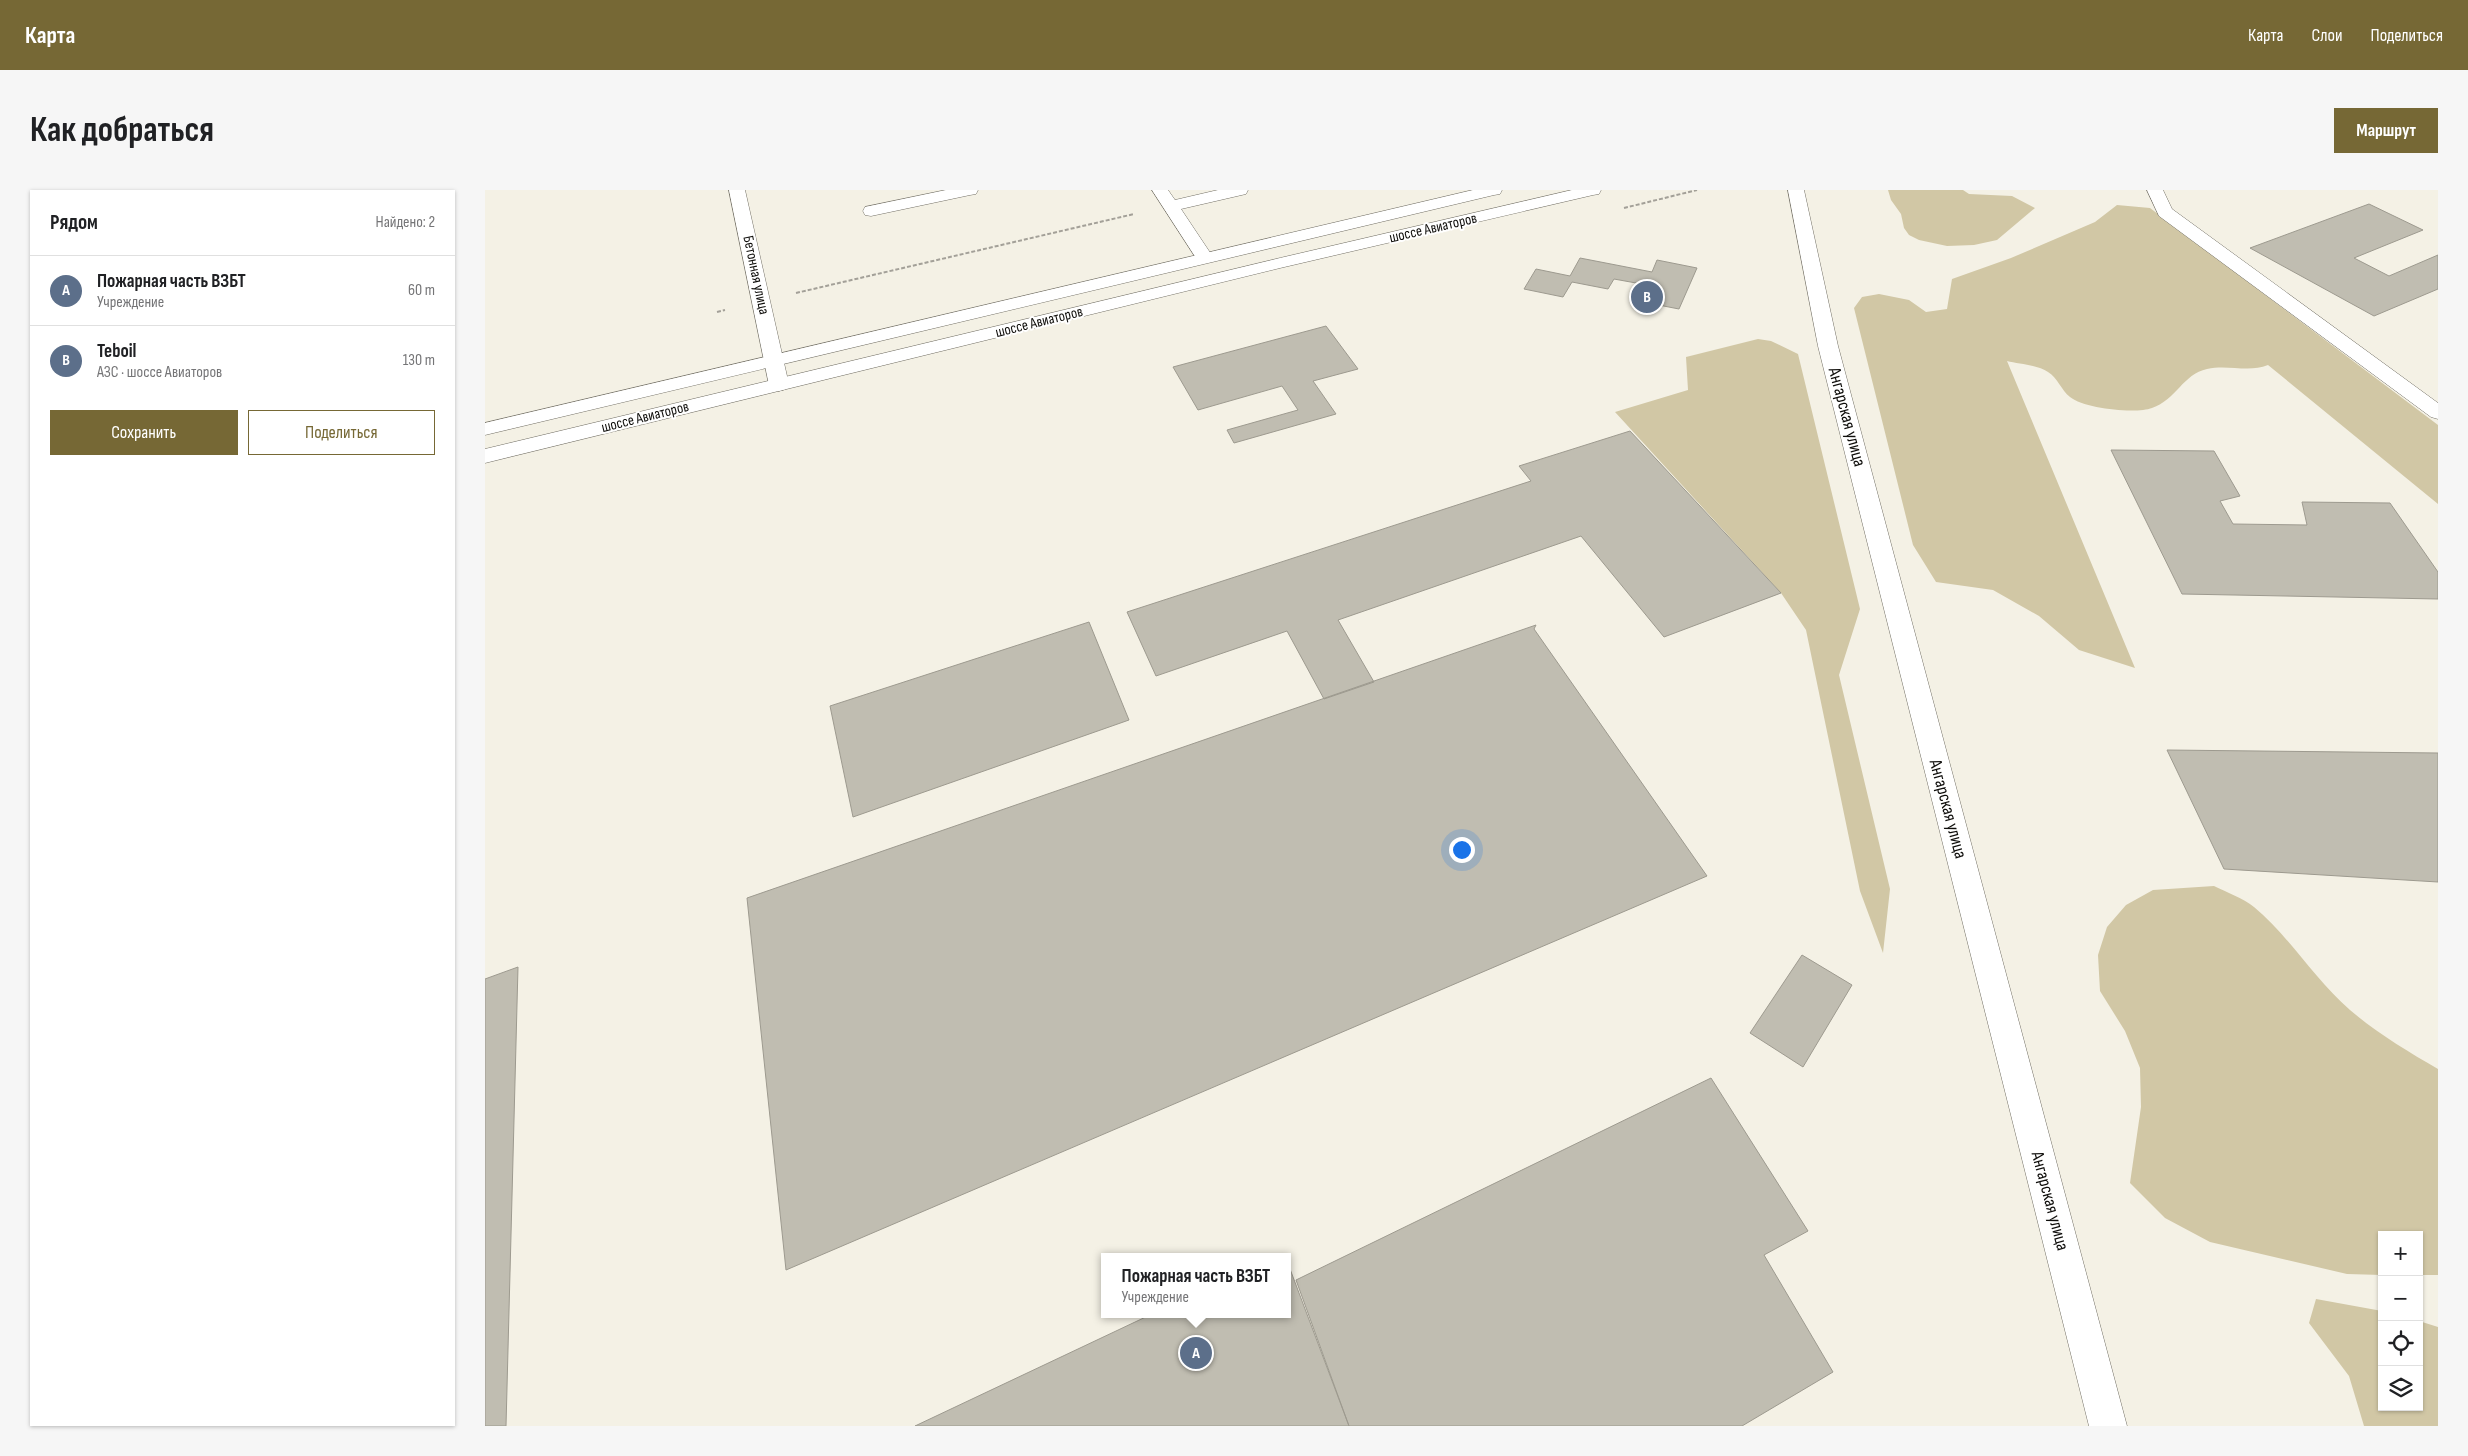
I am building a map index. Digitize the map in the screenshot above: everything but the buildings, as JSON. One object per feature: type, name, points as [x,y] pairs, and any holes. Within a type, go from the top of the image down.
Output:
[{"type":"main road","name":"Бетонная улица","points":[[737,190],[779,385]]},
{"type":"main road","points":[[871,211],[970,190]]},
{"type":"main road","points":[[1160,190],[1204,257]]},
{"type":"main road","points":[[1171,206],[1239,190]]},
{"type":"main road","name":"шоссе Авиаторов","points":[[485,428],[1493,190]]},
{"type":"main road","name":"шоссе Авиаторов","points":[[485,456],[1593,190]]},
{"type":"main road","name":"Ангарская улица","points":[[1796,190],[1828,346],[2109,1426]]},
{"type":"main road","points":[[2155,190],[2165,212],[2438,413]]},
{"type":"path","points":[[717,312],[1171,206]]},
{"type":"shaded area","points":[[1888,190],[1963,190],[1969,194],[2012,196],[2035,208],[1997,240],[1974,245],[1947,246],[1919,240],[1909,235],[1904,228],[1901,214],[1891,200]]},
{"type":"shaded area","points":[[2117,205],[2150,208],[2438,425],[2438,504],[2268,365],[2253,368],[2223,367],[2207,369],[2192,376],[2167,399],[2152,408],[2123,410],[2087,405],[2077,401],[2067,394],[2048,372],[2034,366],[2007,361],[2135,668],[2079,650],[2039,616],[1993,590],[1936,582],[1913,545],[1854,308],[1862,297],[1879,294],[1909,300],[1926,312],[1947,309],[1952,279],[2011,258],[2095,222]]},
{"type":"shaded area","points":[[1758,339],[1771,341],[1798,354],[1860,609],[1839,675],[1890,889],[1883,953],[1860,891],[1806,630],[1781,593],[1615,412],[1688,390],[1686,357]]},
{"type":"shaded area","points":[[2214,886],[2250,904],[2279,931],[2325,985],[2350,1010],[2392,1041],[2438,1069],[2438,1275],[2423,1275],[2423,1231],[2378,1231],[2378,1275],[2347,1274],[2210,1242],[2165,1218],[2130,1183],[2141,1107],[2140,1068],[2125,1031],[2100,991],[2098,955],[2107,927],[2126,905],[2153,890]]},
{"type":"shaded area","points":[[2316,1299],[2378,1310],[2378,1411],[2423,1411],[2423,1322],[2438,1327],[2438,1426],[2364,1426],[2349,1376],[2309,1323]]},
{"type":"place","name":"Teboil","points":[[1647,297]]},
{"type":"place","name":"Пожарная часть ВЗБТ","points":[[1196,1353]]}]
